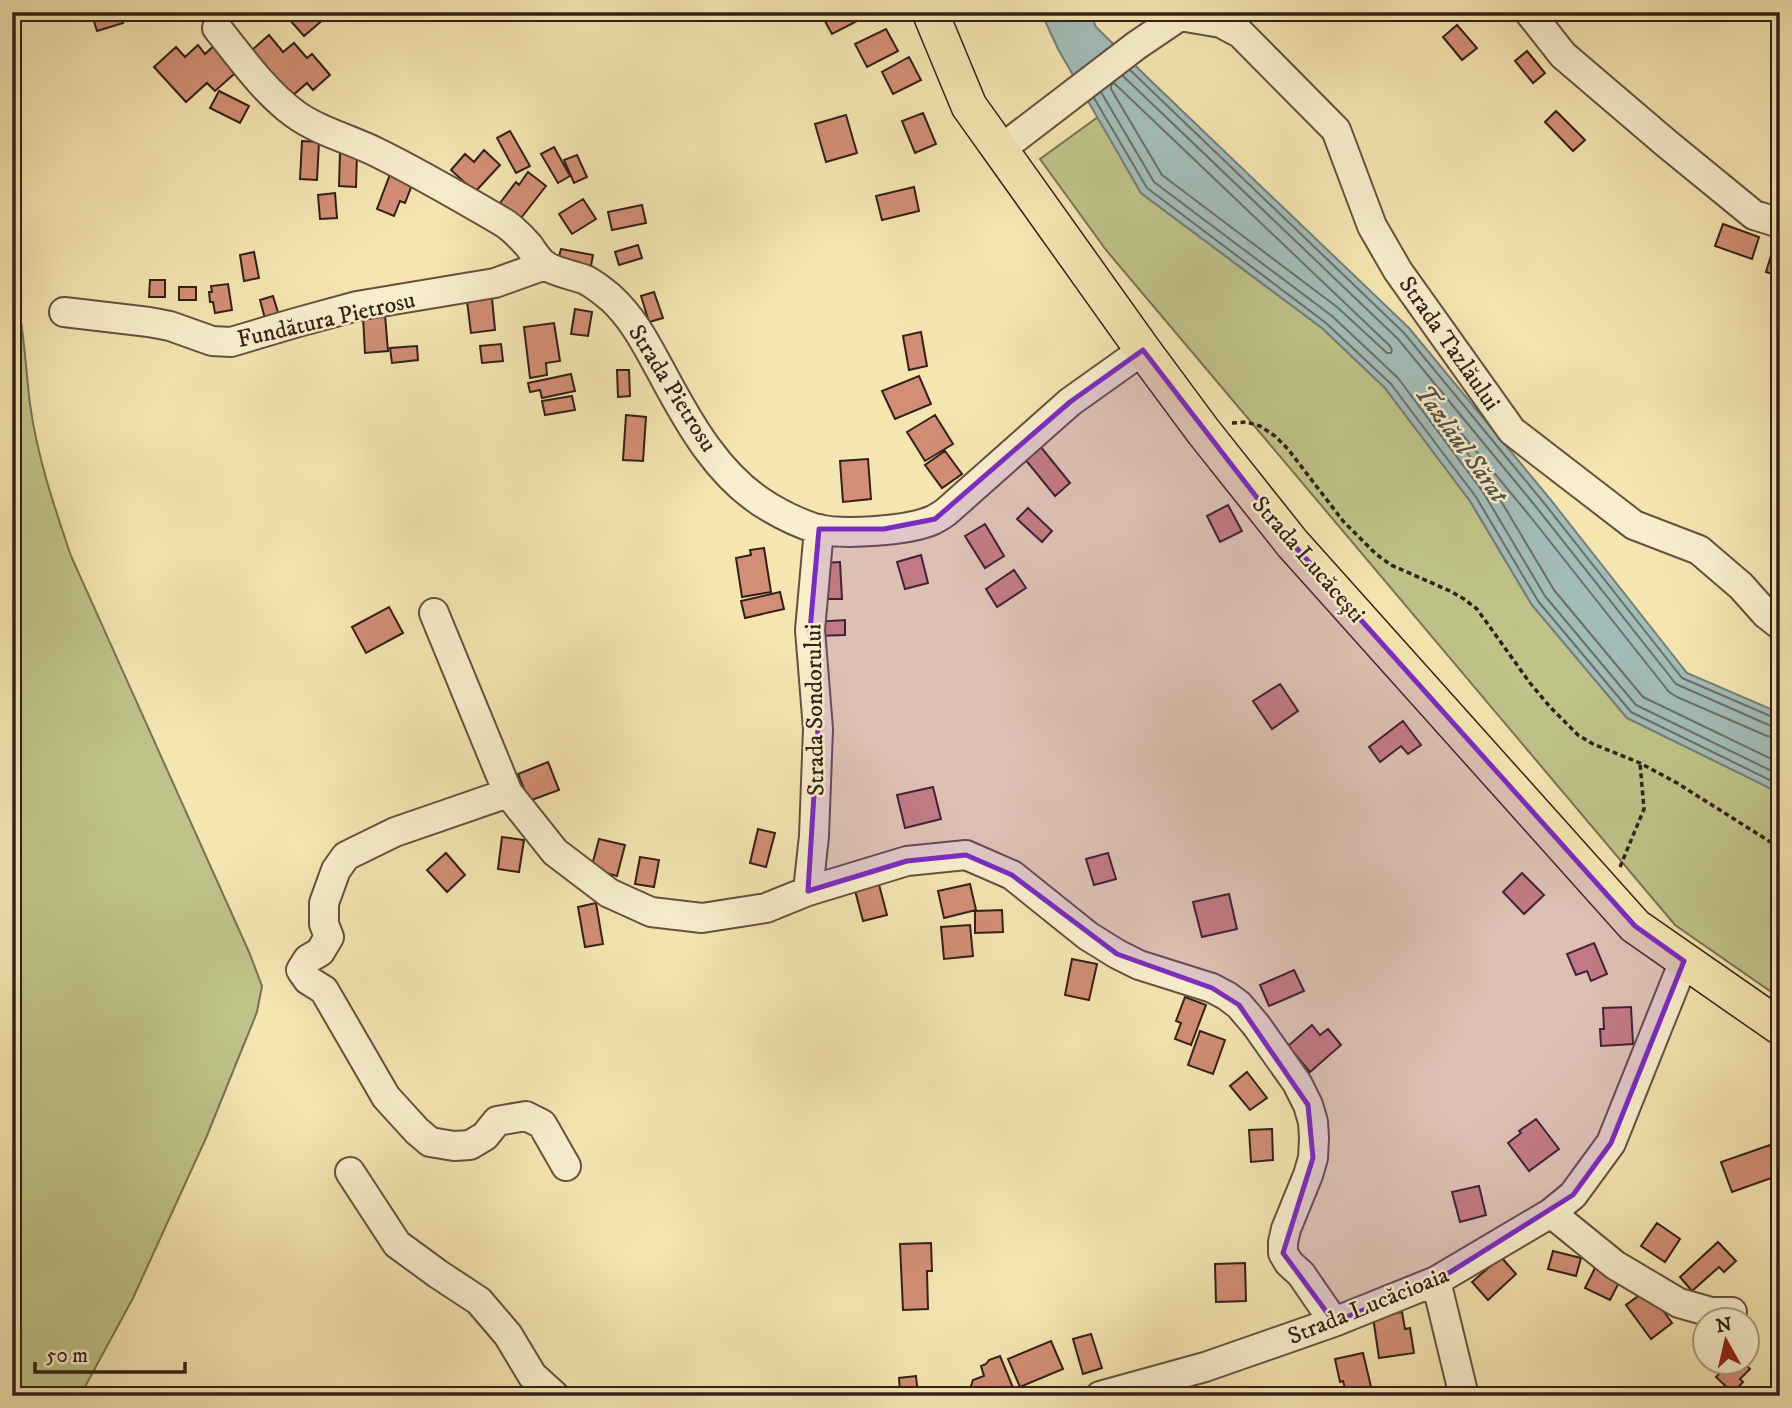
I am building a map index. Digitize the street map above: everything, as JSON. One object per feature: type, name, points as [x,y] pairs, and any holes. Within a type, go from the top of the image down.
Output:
[{"type":"main road","name":"Strada Lucăcești","points":[[930,12],[970,106],[1203,431],[1292,543],[1635,926],[1780,1027]]},
{"type":"street","points":[[1529,12],[1563,55],[1665,144],[1754,215],[1780,223]]},
{"type":"street","name":"Strada Tazlăului","points":[[1001,149],[1181,14],[1221,23],[1240,33],[1336,130],[1372,226],[1398,271],[1512,431],[1634,525],[1699,550],[1741,586],[1766,614],[1780,625]]},
{"type":"street","name":"Strada Pietrosu","points":[[217,28],[250,69],[298,116],[322,130],[397,162],[506,223],[545,265],[601,289],[635,326],[693,426],[738,484],[755,499],[771,508],[820,529],[884,529],[935,519],[1070,402],[1143,349]]},
{"type":"street","name":"Fundătura Pietrosu","points":[[64,312],[149,322],[170,326],[212,341],[230,342],[357,306],[495,283],[545,265]]},
{"type":"street","name":"Strada Sondorului","points":[[808,891],[814,836],[818,729],[810,630],[820,529]]},
{"type":"street","points":[[434,613],[508,793],[555,852],[609,893],[651,912],[702,918],[766,908],[808,891],[907,861],[966,855],[1012,875],[1088,936],[1117,954],[1139,965],[1212,988],[1233,1000],[1256,1025],[1297,1083],[1308,1105],[1314,1130],[1312,1158],[1286,1229],[1283,1253],[1334,1322]]},
{"type":"street","points":[[508,793],[395,832],[346,856],[336,870],[324,903],[324,924],[329,937],[320,952],[308,959],[301,970],[308,980],[324,990],[386,1097],[430,1142],[454,1146],[470,1145],[485,1136],[497,1121],[526,1116],[542,1124],[566,1166]]},
{"type":"street","name":"Strada Lucăcioaia","points":[[1100,1396],[1205,1367],[1334,1322],[1436,1281],[1551,1213],[1573,1195],[1611,1143],[1684,961]]},
{"type":"street","points":[[350,1172],[397,1244],[479,1301],[508,1335],[531,1375],[555,1396]]},
{"type":"street","points":[[1551,1213],[1615,1265],[1679,1303],[1690,1306]]},
{"type":"street","points":[[1436,1281],[1464,1396]]},
{"type":"path","points":[[1203,431],[1246,422],[1260,426],[1275,436],[1343,521],[1376,554],[1391,565],[1464,599],[1476,609],[1537,691],[1578,735],[1677,783],[1780,848]]},
{"type":"path","points":[[1604,892],[1617,874],[1644,809],[1640,763]]},
{"type":"highlighted area","points":[[1143,350],[1292,543],[1635,926],[1684,961],[1611,1143],[1573,1195],[1436,1281],[1334,1322],[1283,1253],[1313,1158],[1308,1105],[1239,1005],[1212,988],[1117,954],[1012,875],[966,855],[907,861],[808,891],[818,729],[810,630],[819,529],[884,529],[935,519],[1070,402]]},
{"type":"green space","points":[[1098,117],[1141,193],[1322,328],[1385,388],[1470,501],[1532,605],[1627,718],[1780,793],[1780,998],[1675,925],[1106,250],[1040,159]]},
{"type":"green space","points":[[12,281],[22,326],[37,443],[71,556],[262,986],[257,1012],[206,1138],[133,1298],[80,1396],[12,1396]]},
{"type":"water","name":"Tazlăul Sărat","points":[[1041,12],[1090,12],[1096,27],[1409,328],[1550,499],[1687,673],[1780,713],[1780,793],[1627,718],[1532,605],[1470,501],[1385,388],[1322,328],[1141,193],[1058,49]]},
{"type":"building","points":[[91,12],[120,12],[123,23],[97,31]]},
{"type":"building","points":[[297,12],[331,13],[304,36],[289,19]]},
{"type":"building","points":[[820,12],[856,12],[859,20],[832,34]]},
{"type":"building","points":[[1457,25],[1477,48],[1462,60],[1443,37]]},
{"type":"building","points":[[886,29],[898,51],[867,67],[855,44]]},
{"type":"building","points":[[269,35],[283,52],[294,43],[307,58],[312,54],[330,75],[313,90],[307,83],[292,96],[252,50]]},
{"type":"building","points":[[218,42],[241,68],[215,91],[207,83],[186,102],[154,67],[176,47],[185,57],[198,45],[205,54]]},
{"type":"building","points":[[1527,51],[1545,73],[1533,83],[1515,61]]},
{"type":"building","points":[[909,57],[921,80],[893,94],[882,72]]},
{"type":"building","points":[[219,91],[249,106],[240,123],[210,108]]},
{"type":"building","points":[[1556,111],[1585,140],[1573,151],[1545,122]]},
{"type":"building","points":[[923,113],[936,144],[915,153],[902,121]]},
{"type":"building","points":[[846,115],[857,153],[826,162],[815,124]]},
{"type":"building","points":[[510,131],[530,166],[516,173],[497,138]]},
{"type":"building","points":[[302,141],[319,142],[317,180],[300,179]]},
{"type":"building","points":[[554,147],[570,176],[558,183],[541,154]]},
{"type":"building","points":[[484,150],[500,165],[475,192],[451,170],[465,154],[474,162]]},
{"type":"building","points":[[340,152],[357,153],[356,187],[339,186]]},
{"type":"building","points":[[577,155],[587,177],[574,183],[564,160]]},
{"type":"building","points":[[392,169],[415,177],[405,203],[400,201],[394,216],[377,209]]},
{"type":"building","points":[[528,172],[546,186],[521,218],[500,203],[516,182],[519,185]]},
{"type":"building","points":[[914,187],[919,211],[882,220],[876,196]]},
{"type":"building","points":[[335,193],[337,218],[320,219],[318,195]]},
{"type":"building","points":[[583,199],[596,219],[572,234],[559,214]]},
{"type":"building","points":[[642,205],[646,223],[612,230],[608,212]]},
{"type":"building","points":[[1723,224],[1759,237],[1752,259],[1715,246]]},
{"type":"building","points":[[1775,242],[1780,243],[1780,276],[1766,272]]},
{"type":"building","points":[[638,245],[642,258],[619,265],[615,252]]},
{"type":"building","points":[[561,249],[593,255],[590,271],[557,264]]},
{"type":"building","points":[[254,252],[259,278],[244,281],[240,255]]},
{"type":"building","points":[[150,280],[165,280],[165,297],[149,297]]},
{"type":"building","points":[[228,284],[232,310],[215,313],[213,302],[210,302],[211,286]]},
{"type":"building","points":[[179,287],[196,287],[196,300],[179,300]]},
{"type":"building","points":[[654,292],[663,318],[649,322],[641,296]]},
{"type":"building","points":[[273,296],[281,322],[267,326],[260,300]]},
{"type":"building","points":[[492,298],[495,330],[471,333],[467,301]]},
{"type":"building","points":[[575,309],[592,312],[588,336],[571,334]]},
{"type":"building","points":[[385,315],[388,351],[365,353],[363,317]]},
{"type":"building","points":[[554,323],[560,361],[546,363],[547,375],[530,378],[524,327]]},
{"type":"building","points":[[921,332],[927,366],[909,370],[903,336]]},
{"type":"building","points":[[501,344],[503,361],[482,363],[480,346]]},
{"type":"building","points":[[417,346],[418,360],[392,363],[390,348]]},
{"type":"building","points":[[617,370],[629,370],[630,396],[618,397]]},
{"type":"building","points":[[571,374],[575,391],[542,398],[540,390],[530,392],[528,383]]},
{"type":"building","points":[[919,376],[931,404],[895,419],[882,391]]},
{"type":"building","points":[[572,396],[575,410],[545,415],[542,401]]},
{"type":"building","points":[[626,415],[646,417],[643,461],[623,460]]},
{"type":"building","points":[[935,415],[953,444],[925,461],[907,432]]},
{"type":"building","points":[[1040,446],[1070,483],[1055,496],[1024,458]]},
{"type":"building","points":[[945,451],[962,474],[942,488],[925,465]]},
{"type":"building","points":[[868,459],[871,499],[843,502],[840,461]]},
{"type":"building","points":[[1228,505],[1242,531],[1220,542],[1207,516]]},
{"type":"building","points":[[1028,508],[1052,531],[1042,542],[1017,519]]},
{"type":"building","points":[[985,524],[1004,556],[985,568],[965,536]]},
{"type":"building","points":[[764,548],[771,592],[742,597],[736,558],[751,555],[750,550]]},
{"type":"building","points":[[921,555],[928,583],[905,589],[897,562]]},
{"type":"building","points":[[840,562],[842,599],[827,599],[824,563]]},
{"type":"building","points":[[1014,570],[1026,588],[997,607],[986,589]]},
{"type":"building","points":[[780,592],[784,609],[745,618],[741,601]]},
{"type":"building","points":[[389,607],[403,633],[366,653],[352,627]]},
{"type":"building","points":[[845,620],[845,635],[815,636],[814,622]]},
{"type":"building","points":[[1280,684],[1298,711],[1272,729],[1253,701]]},
{"type":"building","points":[[1403,721],[1421,745],[1408,754],[1401,746],[1380,762],[1369,747]]},
{"type":"building","points":[[548,762],[559,790],[529,801],[518,774]]},
{"type":"building","points":[[933,787],[941,819],[905,828],[897,795]]},
{"type":"building","points":[[758,829],[775,833],[766,867],[750,863]]},
{"type":"building","points":[[502,837],[524,840],[519,872],[498,869]]},
{"type":"building","points":[[599,839],[625,845],[617,876],[591,869]]},
{"type":"building","points":[[446,853],[465,875],[447,892],[427,870]]},
{"type":"building","points":[[1108,853],[1116,879],[1094,885],[1086,859]]},
{"type":"building","points":[[640,857],[659,860],[654,887],[635,884]]},
{"type":"building","points":[[1522,873],[1544,895],[1524,914],[1503,892]]},
{"type":"building","points":[[877,877],[887,915],[863,921],[853,883]]},
{"type":"building","points":[[970,884],[976,910],[944,918],[938,891]]},
{"type":"building","points":[[1229,894],[1237,929],[1202,937],[1193,902]]},
{"type":"building","points":[[596,903],[603,944],[585,947],[578,907]]},
{"type":"building","points":[[1002,910],[1003,932],[975,933],[975,911]]},
{"type":"building","points":[[970,925],[973,956],[944,959],[941,927]]},
{"type":"building","points":[[1594,943],[1607,974],[1591,981],[1587,971],[1576,975],[1567,954]]},
{"type":"building","points":[[1072,959],[1097,964],[1089,1000],[1065,995]]},
{"type":"building","points":[[1294,970],[1304,991],[1269,1006],[1260,985]]},
{"type":"building","points":[[1185,997],[1206,1005],[1191,1045],[1175,1039],[1181,1023],[1176,1021]]},
{"type":"building","points":[[1631,1007],[1633,1044],[1601,1046],[1600,1029],[1604,1029],[1603,1008]]},
{"type":"building","points":[[1312,1025],[1320,1035],[1328,1029],[1341,1045],[1310,1072],[1288,1046]]},
{"type":"building","points":[[1200,1031],[1225,1040],[1213,1074],[1188,1065]]},
{"type":"building","points":[[1247,1072],[1267,1098],[1250,1110],[1230,1086]]},
{"type":"building","points":[[1536,1119],[1559,1149],[1529,1171],[1508,1143]]},
{"type":"building","points":[[1272,1129],[1273,1160],[1251,1162],[1249,1130]]},
{"type":"building","points":[[1770,1145],[1780,1175],[1732,1192],[1721,1162]]},
{"type":"building","points":[[1479,1186],[1486,1215],[1460,1222],[1452,1192]]},
{"type":"building","points":[[1657,1223],[1680,1239],[1665,1262],[1641,1246]]},
{"type":"building","points":[[1718,1242],[1736,1261],[1724,1272],[1719,1267],[1692,1291],[1680,1277]]},
{"type":"building","points":[[931,1243],[932,1271],[927,1271],[928,1309],[903,1310],[900,1244]]},
{"type":"building","points":[[1553,1251],[1581,1258],[1576,1276],[1548,1269]]},
{"type":"building","points":[[1501,1257],[1516,1274],[1488,1300],[1472,1282]]},
{"type":"building","points":[[1598,1262],[1623,1275],[1610,1300],[1585,1288]]},
{"type":"building","points":[[1245,1263],[1246,1301],[1216,1302],[1215,1264]]},
{"type":"building","points":[[1648,1289],[1672,1323],[1651,1339],[1626,1305]]},
{"type":"building","points":[[1402,1312],[1405,1329],[1410,1328],[1414,1353],[1379,1358],[1373,1317]]},
{"type":"building","points":[[1091,1334],[1102,1368],[1083,1374],[1073,1339]]},
{"type":"building","points":[[1051,1341],[1063,1369],[1020,1387],[1008,1359]]},
{"type":"building","points":[[1363,1353],[1372,1391],[1347,1396],[1343,1381],[1340,1382],[1335,1359]]},
{"type":"building","points":[[1000,1356],[1016,1395],[971,1396],[969,1391],[972,1389],[973,1380],[984,1376],[981,1366]]},
{"type":"building","points":[[916,1376],[918,1396],[888,1396],[900,1393],[899,1378]]},
{"type":"building","points":[[1743,1376],[1740,1379],[1743,1382],[1733,1393],[1716,1377]]},
{"type":"building","points":[[1209,1389],[1210,1396],[1184,1396]]}]
